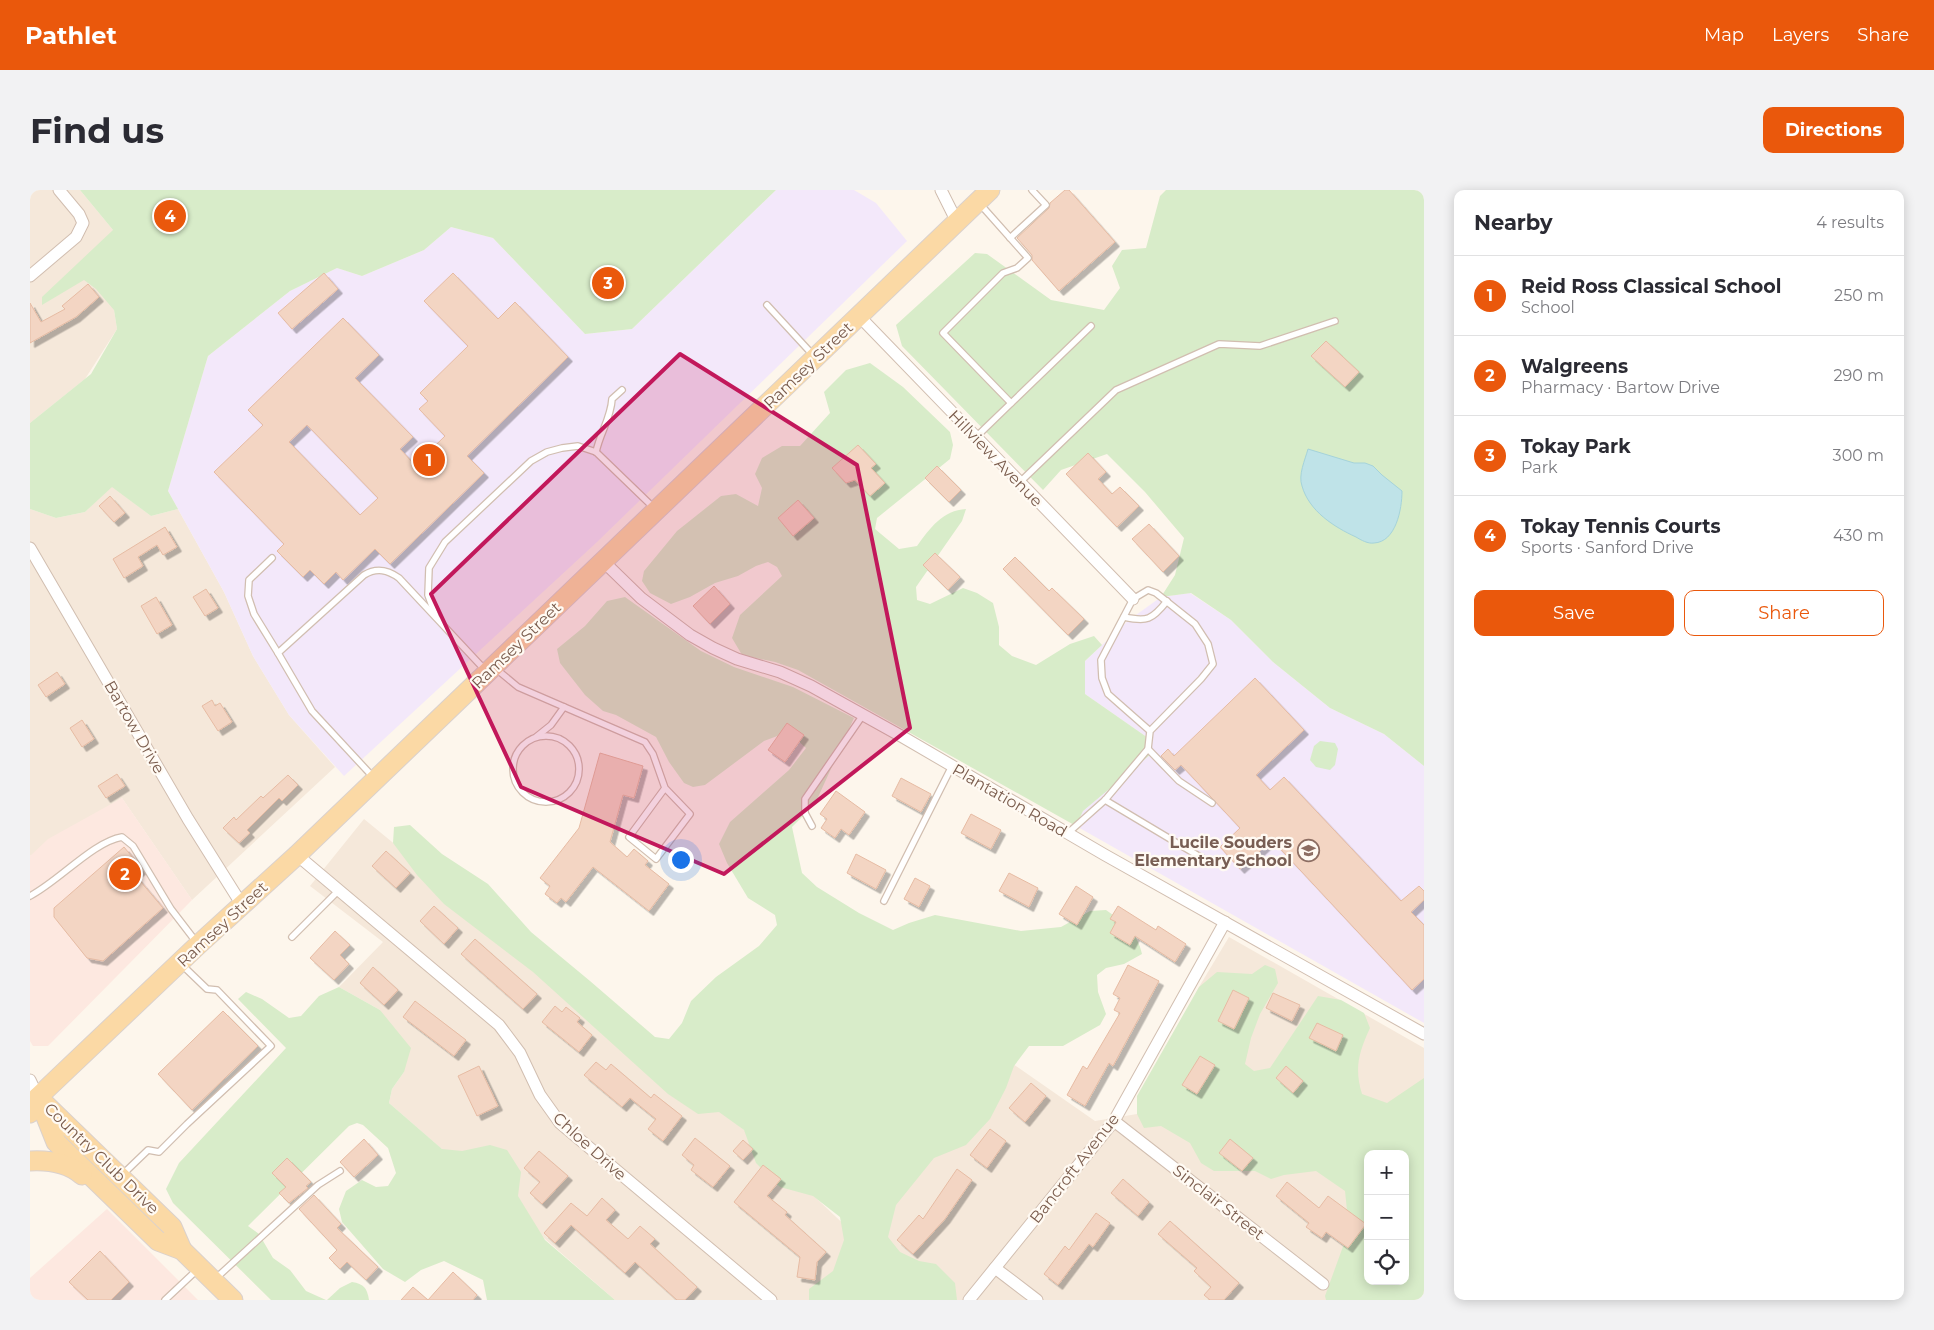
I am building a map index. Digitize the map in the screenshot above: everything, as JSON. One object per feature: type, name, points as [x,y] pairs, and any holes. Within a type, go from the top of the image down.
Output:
[{"type":"main road","name":"Ramsey Street","points":[[33,1104],[198,945],[297,855],[984,196]]},
{"type":"main road","name":"Country Club Drive","points":[[33,1104],[120,1176],[172,1227],[182,1250],[233,1300]]},
{"type":"main road","name":"Country Club Drive","points":[[33,1104],[56,1142],[158,1241],[182,1250]]},
{"type":"main road","points":[[30,1160],[44,1160],[71,1167],[112,1204],[126,1209]]},
{"type":"street","points":[[30,276],[76,237],[83,223],[79,214],[60,190]]},
{"type":"street","points":[[941,190],[956,222]]},
{"type":"street","name":"Hillview Avenue","points":[[859,316],[1133,600]]},
{"type":"street","name":"Bartow Drive","points":[[30,548],[188,819],[242,905]]},
{"type":"street","name":"Plantation Road","points":[[603,561],[641,598],[690,635],[737,659],[796,679],[863,715],[1424,1034]]},
{"type":"street","name":"Chloe Drive","points":[[297,855],[499,1025],[520,1053],[540,1095],[560,1123],[771,1300]]},
{"type":"street","name":"Bancroft Avenue","points":[[968,1300],[1114,1121],[1225,922]]},
{"type":"street","points":[[30,1080],[33,1104]]},
{"type":"street","name":"Sinclair Street","points":[[1114,1121],[1323,1284]]},
{"type":"street","points":[[995,1268],[1037,1300]]},
{"type":"lane","points":[[1010,238],[1046,206],[1032,190]]},
{"type":"lane","points":[[984,196],[1010,238],[1028,258],[1017,268],[1003,273],[943,333],[1011,403]]},
{"type":"lane","points":[[767,305],[816,357]]},
{"type":"lane","points":[[1019,483],[1116,390],[1219,344],[1260,346],[1335,320]]},
{"type":"lane","points":[[976,438],[1092,326]]},
{"type":"lane","points":[[596,452],[599,437],[612,411],[612,399],[622,390]]},
{"type":"lane","points":[[436,618],[428,596],[429,568],[446,542],[530,460],[547,452],[578,446],[596,452],[656,510]]},
{"type":"lane","points":[[272,558],[249,580],[248,596],[254,614],[312,711],[375,780]]},
{"type":"lane","points":[[278,653],[364,575],[372,570],[383,570],[392,573],[490,669],[518,687],[645,742],[653,754],[665,788],[690,814],[656,859],[629,838],[665,788]]},
{"type":"lane","points":[[1068,833],[1105,800],[1148,749],[1150,732],[1213,664],[1208,644],[1195,624],[1156,593],[1148,590],[1133,600],[1100,660],[1102,678],[1108,694],[1150,732]]},
{"type":"lane","points":[[1124,617],[1139,621],[1149,619],[1158,613],[1167,602]]},
{"type":"lane","points":[[534,738],[556,737],[566,742],[578,759],[580,770],[578,780],[572,790],[564,797],[555,801],[539,801],[524,793],[517,784],[514,774],[514,763],[518,752],[525,744],[551,725],[564,707]]},
{"type":"lane","points":[[812,826],[805,813],[805,799],[863,715]]},
{"type":"lane","points":[[1148,749],[1179,782],[1212,803]]},
{"type":"lane","points":[[884,901],[952,766]]},
{"type":"lane","points":[[1105,800],[1202,858]]},
{"type":"lane","points":[[30,896],[46,888],[99,846],[110,839],[122,837],[133,846],[172,909],[198,945]]},
{"type":"lane","points":[[292,937],[339,890]]},
{"type":"lane","points":[[120,1176],[148,1150],[159,1152],[186,1124],[270,1046],[217,990],[207,989],[179,963]]},
{"type":"lane","points":[[213,1281],[318,1185],[340,1171]]},
{"type":"lane","points":[[165,1300],[200,1268]]},
{"type":"highlighted area","points":[[680,354],[857,465],[910,728],[724,874],[521,787],[431,594]]},
{"type":"shaded area","points":[[30,190],[80,190],[113,230],[114,310],[117,329],[85,379],[30,423]]},
{"type":"shaded area","points":[[776,190],[854,190],[876,203],[907,241],[596,543],[344,776],[289,715],[253,656],[224,592],[168,491],[208,356],[290,291],[337,268],[362,276],[424,250],[451,227],[493,238],[585,334],[632,329]]},
{"type":"shaded area","points":[[112,486],[151,516],[178,509],[224,592],[253,656],[289,715],[335,767],[192,900],[122,798],[30,856],[30,509],[56,518],[85,512]]},
{"type":"shaded area","points":[[1190,593],[1231,620],[1273,662],[1330,708],[1384,734],[1424,766],[1424,1023],[1076,826],[1083,811],[1151,754],[1151,740],[1085,694],[1085,661],[1129,620],[1161,597]]},
{"type":"shaded area","points":[[122,798],[192,900],[48,1046],[33,1046],[30,1041],[30,856],[48,839]]},
{"type":"shaded area","points":[[364,819],[744,1130],[853,1233],[1003,1057],[1095,1121],[1137,1114],[1199,987],[1229,937],[1424,1048],[1424,1300],[615,1300],[389,1103],[392,1089],[404,1072],[380,1010],[339,987],[383,942],[310,886]]},
{"type":"shaded area","points":[[107,1209],[198,1300],[30,1300],[30,1278]]},
{"type":"green space","points":[[80,190],[776,190],[632,329],[585,334],[493,238],[451,227],[424,250],[362,276],[337,268],[290,291],[208,356],[168,491],[178,509],[151,516],[112,487],[85,512],[56,518],[30,509],[30,423],[91,374],[117,329],[114,310],[96,289],[84,280],[42,305],[42,297],[113,230]]},
{"type":"green space","points":[[1166,190],[1424,190],[1424,766],[1384,734],[1330,708],[1273,662],[1231,620],[1191,593],[1161,597],[1175,575],[1184,538],[1145,492],[1107,454],[1061,470],[1043,490],[902,346],[896,325],[975,253],[987,254],[1051,300],[1104,310],[1120,288],[1112,266],[1122,250],[1146,248],[1160,196]]},
{"type":"green space","points":[[870,363],[903,387],[950,432],[953,445],[950,459],[877,518],[875,529],[899,549],[917,546],[932,527],[944,516],[966,509],[962,521],[916,587],[917,600],[930,604],[963,588],[977,593],[993,603],[999,627],[999,645],[1012,656],[1036,665],[1070,644],[1094,636],[1102,645],[1085,661],[1085,694],[1151,740],[1151,754],[1083,811],[1076,826],[798,670],[775,662],[742,655],[732,638],[740,615],[782,576],[777,567],[768,562],[756,566],[738,576],[715,583],[690,597],[671,604],[650,593],[642,581],[644,571],[677,531],[721,496],[736,494],[758,506],[762,488],[755,474],[762,458],[782,446],[800,446],[830,413],[824,392],[846,370]]},
{"type":"green space","points":[[625,597],[701,651],[734,667],[793,687],[854,718],[815,804],[792,827],[802,873],[817,887],[859,913],[893,930],[935,915],[1021,931],[1061,927],[1090,911],[1106,910],[1124,924],[1137,940],[1142,954],[1124,964],[1106,968],[1097,975],[1098,992],[1106,1014],[1100,1025],[1063,1046],[1029,1046],[1014,1066],[1006,1088],[990,1119],[966,1145],[934,1158],[896,1205],[888,1237],[900,1252],[919,1261],[936,1264],[955,1283],[957,1300],[809,1300],[809,1289],[833,1271],[844,1240],[840,1217],[813,1196],[780,1187],[756,1163],[744,1130],[719,1112],[698,1114],[668,1094],[533,972],[444,904],[417,875],[393,843],[394,827],[410,825],[442,854],[488,884],[531,932],[655,1037],[669,1039],[682,1023],[691,1001],[716,977],[759,946],[777,925],[775,915],[748,898],[727,863],[719,844],[730,822],[789,770],[806,748],[788,732],[764,741],[705,785],[693,787],[684,783],[669,762],[656,737],[616,715],[603,711],[585,695],[560,663],[557,649],[585,626],[607,601]]},
{"type":"green space","points":[[1320,741],[1335,743],[1338,749],[1335,765],[1330,770],[1316,767],[1310,760],[1314,746]]},
{"type":"green space","points":[[1265,965],[1275,969],[1278,983],[1260,1014],[1251,1038],[1245,1064],[1254,1071],[1270,1068],[1318,996],[1341,1000],[1364,1013],[1370,1028],[1363,1045],[1358,1068],[1362,1094],[1387,1103],[1424,1078],[1424,1300],[1326,1300],[1325,1296],[1349,1230],[1345,1191],[1316,1171],[1284,1175],[1271,1179],[1255,1171],[1214,1171],[1201,1163],[1190,1143],[1161,1126],[1144,1128],[1137,1114],[1137,1096],[1199,987],[1217,972],[1252,974]]},
{"type":"green space","points":[[339,987],[380,1010],[411,1048],[404,1072],[392,1089],[389,1103],[442,1149],[462,1151],[490,1145],[507,1150],[521,1172],[518,1196],[545,1240],[615,1300],[487,1300],[483,1280],[444,1261],[421,1270],[405,1282],[383,1269],[342,1222],[339,1209],[346,1191],[362,1180],[376,1187],[388,1186],[396,1173],[388,1148],[363,1125],[357,1123],[349,1126],[248,1226],[259,1234],[273,1258],[290,1270],[306,1291],[326,1300],[271,1300],[173,1203],[166,1189],[179,1163],[286,1048],[238,999],[246,992],[262,999],[289,1018],[301,1016],[319,996]]},
{"type":"green space","points":[[352,1282],[364,1287],[369,1300],[327,1300],[340,1288]]},
{"type":"water","points":[[1308,449],[1354,463],[1365,463],[1373,466],[1402,491],[1399,515],[1393,531],[1388,537],[1374,543],[1365,542],[1331,523],[1316,510],[1305,495],[1301,482],[1302,468]]},
{"type":"building","points":[[1065,190],[1069,190],[1115,242],[1059,291],[1032,260],[1032,255],[1017,238]]},
{"type":"building","points":[[324,273],[338,289],[292,329],[278,313]]},
{"type":"building","points":[[453,273],[498,319],[515,302],[568,357],[467,456],[484,473],[390,564],[375,549],[343,580],[336,572],[324,584],[310,570],[303,577],[277,551],[284,544],[214,472],[263,425],[248,410],[343,318],[379,355],[355,378],[413,437],[400,449],[415,465],[445,436],[419,409],[428,401],[420,393],[468,346],[424,301]],"holes":[[[307,425],[378,498],[360,515],[289,442]]]},
{"type":"building","points":[[88,284],[99,297],[76,317],[30,343],[30,303],[41,322],[65,309],[62,306]]},
{"type":"building","points":[[1326,341],[1359,372],[1345,387],[1311,356]]},
{"type":"building","points":[[858,445],[876,464],[871,468],[885,483],[870,496],[855,480],[846,483],[832,468]]},
{"type":"building","points":[[1088,453],[1106,472],[1098,479],[1112,494],[1120,487],[1139,506],[1117,527],[1066,474]]},
{"type":"building","points":[[937,466],[961,490],[949,502],[925,478]]},
{"type":"building","points":[[110,496],[125,513],[114,522],[99,506]]},
{"type":"building","points":[[798,500],[814,518],[793,536],[778,518]]},
{"type":"building","points":[[1149,524],[1179,556],[1163,572],[1132,539]]},
{"type":"building","points":[[165,527],[177,547],[163,555],[157,545],[138,557],[143,566],[124,578],[113,559]]},
{"type":"building","points":[[935,553],[960,577],[948,590],[923,565]]},
{"type":"building","points":[[1015,557],[1049,591],[1052,588],[1084,619],[1068,635],[1003,569]]},
{"type":"building","points":[[714,586],[730,604],[710,624],[693,606]]},
{"type":"building","points":[[206,589],[218,608],[205,616],[193,597]]},
{"type":"building","points":[[156,597],[172,625],[157,634],[141,606]]},
{"type":"building","points":[[57,672],[65,684],[46,697],[38,685]]},
{"type":"building","points":[[1255,678],[1304,730],[1256,775],[1270,790],[1284,777],[1401,901],[1419,886],[1424,891],[1424,900],[1411,912],[1424,925],[1424,979],[1412,990],[1272,840],[1240,869],[1220,847],[1240,828],[1181,765],[1175,770],[1161,756],[1168,749],[1174,756]]},
{"type":"building","points":[[212,700],[215,706],[220,703],[232,722],[218,731],[202,706]]},
{"type":"building","points":[[82,720],[94,739],[82,747],[70,728]]},
{"type":"building","points":[[787,723],[804,735],[785,762],[768,750]]},
{"type":"building","points":[[600,753],[643,766],[634,798],[623,795],[610,842],[627,857],[634,849],[648,861],[645,865],[669,884],[649,911],[593,867],[566,902],[561,898],[557,903],[545,894],[550,886],[540,878],[579,828]]},
{"type":"building","points":[[117,774],[125,786],[106,798],[98,786]]},
{"type":"building","points":[[288,775],[298,785],[282,801],[279,798],[247,830],[250,833],[239,843],[223,828],[234,817],[236,820],[261,796],[263,798]]},
{"type":"building","points":[[901,778],[931,794],[921,812],[892,796]]},
{"type":"building","points":[[836,791],[865,812],[849,835],[841,829],[835,838],[821,828],[827,819],[820,814]]},
{"type":"building","points":[[971,814],[1001,830],[991,849],[961,833]]},
{"type":"building","points":[[124,847],[142,869],[135,875],[163,908],[103,961],[87,958],[54,917],[54,908]]},
{"type":"building","points":[[386,851],[410,873],[396,888],[372,866]]},
{"type":"building","points":[[856,854],[886,870],[876,889],[847,873]]},
{"type":"building","points":[[1009,873],[1038,888],[1029,907],[999,891]]},
{"type":"building","points":[[915,878],[930,886],[919,907],[904,899]]},
{"type":"building","points":[[1076,886],[1093,897],[1077,925],[1059,914]]},
{"type":"building","points":[[434,906],[458,928],[444,944],[420,921]]},
{"type":"building","points":[[1118,906],[1156,930],[1158,926],[1186,944],[1175,962],[1135,936],[1130,945],[1110,933],[1116,922],[1110,919]]},
{"type":"building","points":[[335,931],[350,945],[340,955],[349,964],[334,980],[310,958]]},
{"type":"building","points":[[475,939],[537,994],[523,1009],[461,954]]},
{"type":"building","points":[[1128,965],[1159,981],[1113,1066],[1109,1063],[1085,1106],[1067,1095],[1083,1066],[1087,1069],[1120,1013],[1114,1010],[1120,998],[1113,994]]},
{"type":"building","points":[[373,967],[398,990],[384,1005],[360,983]]},
{"type":"building","points":[[1233,990],[1249,998],[1234,1029],[1218,1021]]},
{"type":"building","points":[[1273,993],[1300,1005],[1292,1021],[1266,1008]]},
{"type":"building","points":[[415,1001],[466,1040],[454,1056],[403,1017]]},
{"type":"building","points":[[555,1006],[562,1012],[566,1007],[580,1018],[577,1022],[592,1035],[579,1052],[542,1022]]},
{"type":"building","points":[[223,1011],[258,1046],[192,1110],[158,1074]]},
{"type":"building","points":[[1317,1023],[1343,1035],[1336,1051],[1309,1038]]},
{"type":"building","points":[[1200,1056],[1215,1065],[1197,1094],[1182,1085]]},
{"type":"building","points":[[596,1062],[606,1070],[611,1064],[651,1098],[654,1094],[682,1116],[663,1141],[648,1129],[656,1119],[630,1098],[622,1107],[584,1075]]},
{"type":"building","points":[[479,1066],[498,1106],[477,1116],[458,1076]]},
{"type":"building","points":[[1286,1066],[1303,1081],[1293,1093],[1276,1078]]},
{"type":"building","points":[[1031,1083],[1046,1096],[1025,1122],[1009,1108]]},
{"type":"building","points":[[990,1129],[1006,1141],[987,1168],[970,1155]]},
{"type":"building","points":[[695,1138],[730,1166],[713,1187],[691,1170],[694,1165],[682,1155]]},
{"type":"building","points":[[364,1139],[378,1155],[354,1177],[340,1162]]},
{"type":"building","points":[[1230,1139],[1253,1158],[1242,1171],[1219,1153]]},
{"type":"building","points":[[743,1140],[753,1149],[743,1160],[733,1151]]},
{"type":"building","points":[[539,1151],[568,1176],[542,1204],[530,1193],[540,1182],[524,1168]]},
{"type":"building","points":[[287,1158],[311,1182],[306,1186],[308,1188],[289,1203],[279,1193],[286,1187],[272,1173]]},
{"type":"building","points":[[763,1165],[781,1179],[767,1196],[787,1212],[785,1215],[826,1252],[817,1262],[815,1280],[797,1277],[800,1257],[734,1202]]},
{"type":"building","points":[[957,1169],[972,1180],[945,1219],[913,1254],[897,1240],[919,1215],[923,1219]]},
{"type":"building","points":[[1123,1179],[1149,1202],[1138,1216],[1111,1193]]},
{"type":"building","points":[[1287,1182],[1319,1208],[1328,1196],[1364,1223],[1364,1227],[1348,1248],[1326,1232],[1322,1238],[1306,1227],[1309,1223],[1276,1196]]},
{"type":"building","points":[[314,1195],[341,1224],[337,1228],[378,1267],[366,1280],[347,1262],[340,1269],[329,1258],[337,1250],[299,1209]]},
{"type":"building","points":[[602,1198],[615,1210],[606,1220],[628,1239],[640,1226],[655,1239],[650,1244],[697,1287],[685,1300],[677,1300],[635,1262],[625,1273],[571,1225],[555,1243],[544,1233],[571,1203],[587,1216]]},
{"type":"building","points":[[1096,1213],[1110,1223],[1093,1247],[1089,1244],[1058,1285],[1044,1274],[1065,1246],[1069,1250]]},
{"type":"building","points":[[1170,1221],[1239,1283],[1224,1300],[1210,1300],[1204,1295],[1211,1287],[1194,1271],[1197,1268],[1158,1234]]},
{"type":"building","points":[[100,1251],[129,1282],[111,1300],[88,1300],[69,1282]]},
{"type":"building","points":[[453,1272],[477,1295],[473,1300],[428,1300]]},
{"type":"building","points":[[413,1287],[428,1300],[401,1300]]},
{"type":"place","name":"Tokay Tennis Courts","points":[[170,216]]},
{"type":"place","name":"Tokay Park","points":[[608,283]]},
{"type":"place","name":"Reid Ross Classical School","points":[[429,460]]},
{"type":"place","name":"Lucile Souders Elementary School","points":[[1308,851]]},
{"type":"place","name":"Walgreens","points":[[125,874]]}]
